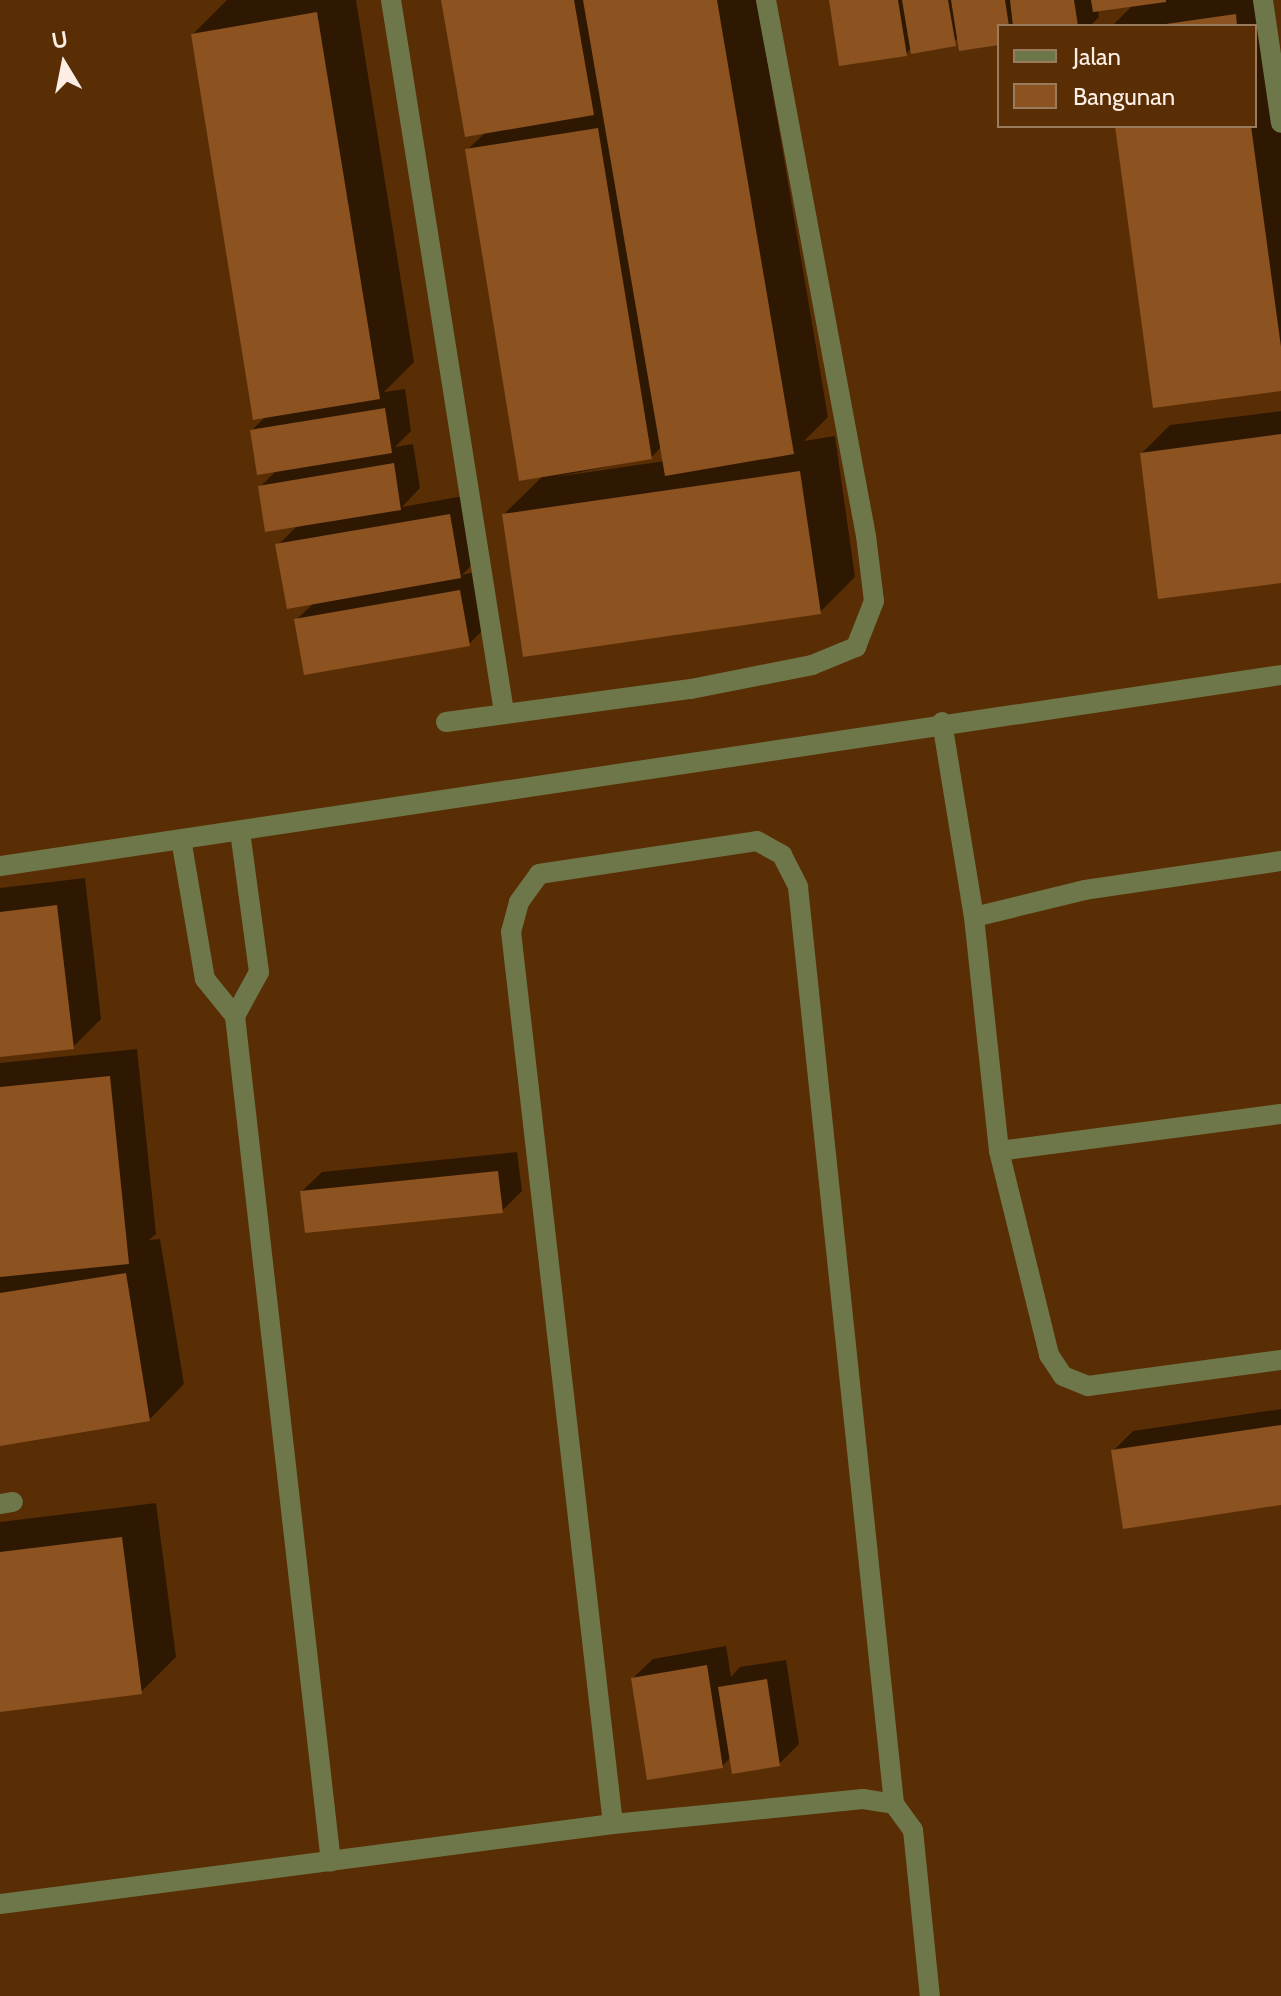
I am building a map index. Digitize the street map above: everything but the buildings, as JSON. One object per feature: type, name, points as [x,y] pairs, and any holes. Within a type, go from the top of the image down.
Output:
[{"type":"street","points":[[391,0],[504,712]]},
{"type":"street","points":[[446,722],[691,689],[812,665],[856,647],[874,601],[766,0]]},
{"type":"street","points":[[1263,0],[1281,123]]},
{"type":"street","points":[[0,866],[942,722],[1281,675]]},
{"type":"street","points":[[942,722],[974,917],[999,1151],[1049,1355],[1063,1376],[1088,1386],[1281,1360]]},
{"type":"street","points":[[235,1016],[259,972],[240,831]]},
{"type":"street","points":[[181,839],[205,979],[235,1016],[331,1862]]},
{"type":"street","points":[[613,1824],[511,932],[519,902],[539,874],[757,841],[782,855],[798,887],[894,1804],[913,1830],[930,1996]]},
{"type":"street","points":[[974,917],[1085,890],[1281,861]]},
{"type":"street","points":[[999,1151],[1281,1114]]},
{"type":"street","points":[[0,1904],[613,1824],[863,1799],[894,1804]]}]
